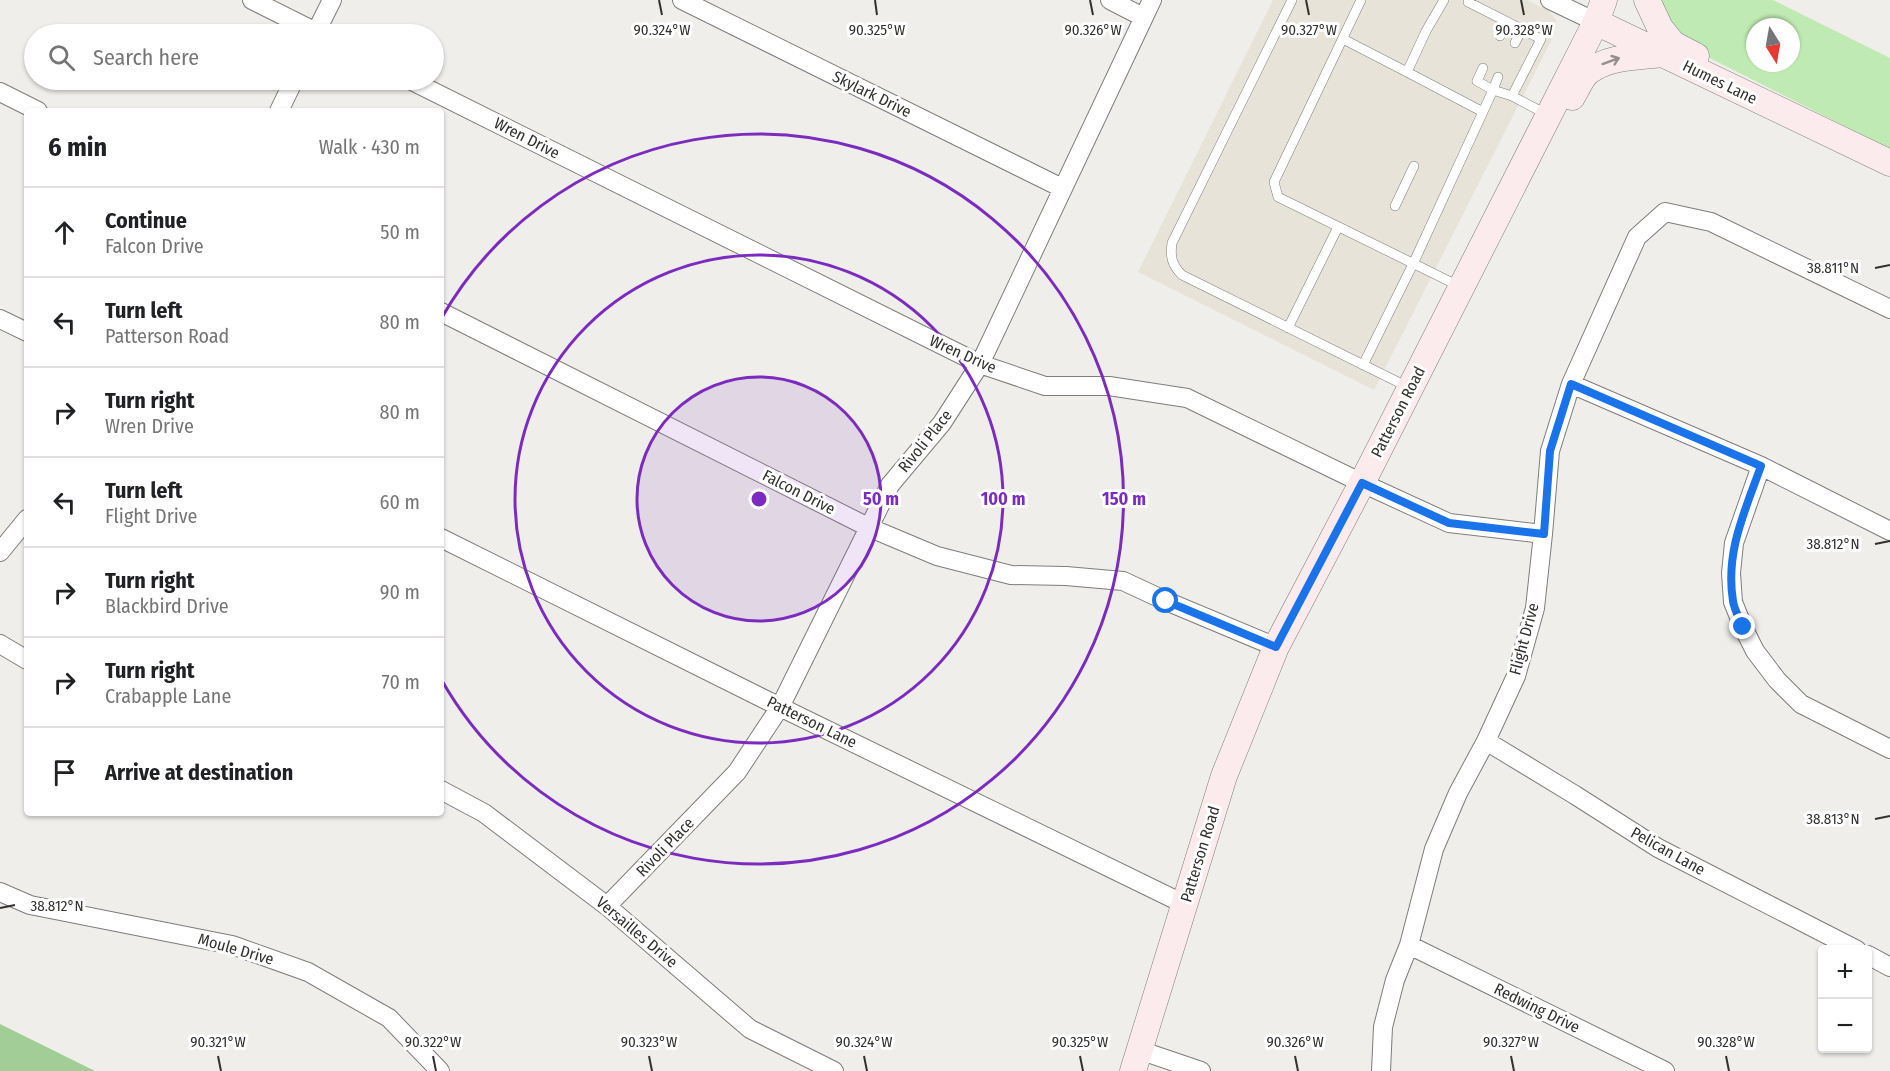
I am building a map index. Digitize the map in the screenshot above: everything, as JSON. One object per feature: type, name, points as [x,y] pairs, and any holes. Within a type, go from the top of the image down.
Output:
[{"type":"main road","points":[[1647,0],[1660,28],[1673,44],[1730,73],[1738,90]]},
{"type":"main road","name":"Humes Lane","points":[[1600,11],[1662,54],[1890,163]]},
{"type":"main road","name":"Patterson Road","points":[[1136,1061],[1224,776],[1276,647],[1362,483],[1600,11]]},
{"type":"main road","points":[[1524,163],[1539,162],[1567,105],[1586,74],[1619,58],[1662,54]]},
{"type":"street","points":[[252,0],[298,24]]},
{"type":"street","points":[[321,24],[332,0]]},
{"type":"street","name":"Skylark Drive","points":[[682,0],[1062,188]]},
{"type":"street","points":[[1110,0],[1143,17]]},
{"type":"street","name":"Rivoli Place","points":[[607,906],[737,772],[780,707],[890,484],[942,423],[980,364],[1152,0]]},
{"type":"street","name":"Humes Lane","points":[[1550,0],[1600,11]]},
{"type":"street","points":[[280,108],[289,90]]},
{"type":"street","name":"Wren Drive","points":[[430,90],[980,364],[1045,386],[1109,386],[1187,398],[1449,523],[1544,534]]},
{"type":"street","points":[[0,92],[32,108]]},
{"type":"street","name":"Flight Drive","points":[[1381,1071],[1383,1027],[1395,980],[1409,945],[1438,839],[1515,676],[1535,608],[1544,534],[1550,451],[1571,384],[1637,237],[1665,212],[1711,222],[1890,309]]},
{"type":"street","name":"Falcon Drive","points":[[444,314],[868,527],[937,556],[1011,576],[1066,576],[1123,580],[1166,601],[1276,647]]},
{"type":"street","points":[[0,319],[24,331]]},
{"type":"street","points":[[1571,384],[1761,466],[1890,531]]},
{"type":"street","points":[[1761,466],[1734,543],[1731,573],[1733,602],[1743,627],[1755,651],[1801,704],[1890,749]]},
{"type":"street","points":[[0,552],[24,523]]},
{"type":"street","name":"Patterson Lane","points":[[444,539],[1184,904]]},
{"type":"street","points":[[0,644],[24,658]]},
{"type":"street","name":"Pelican Lane","points":[[1486,741],[1658,848],[1847,945]]},
{"type":"street","name":"Versailles Drive","points":[[444,792],[484,813],[607,906],[750,1029],[834,1071]]},
{"type":"street","name":"Moule Drive","points":[[0,892],[30,905],[232,945],[308,972],[389,1018],[440,1071]]},
{"type":"street","name":"Redwing Drive","points":[[1409,945],[1665,1071]]},
{"type":"street","points":[[1872,957],[1890,967]]},
{"type":"street","points":[[1136,1061],[1202,1071]]},
{"type":"lane","points":[[1292,0],[1172,243],[1170,250],[1174,267],[1182,275],[1410,388]]},
{"type":"lane","points":[[1361,0],[1274,182],[1278,197],[1461,287]]},
{"type":"lane","points":[[1407,72],[1444,0]]},
{"type":"lane","points":[[1468,1],[1541,39],[1512,96]]},
{"type":"lane","points":[[1500,36],[1507,22]]},
{"type":"lane","points":[[1515,43],[1522,29]]},
{"type":"lane","points":[[1343,39],[1483,112]]},
{"type":"lane","points":[[1483,68],[1477,81],[1549,115]]},
{"type":"lane","points":[[1363,366],[1413,264],[1498,77]]},
{"type":"lane","points":[[1395,206],[1414,166]]},
{"type":"lane","points":[[1288,328],[1338,227]]},
{"type":"shaded area","points":[[1273,0],[1527,0],[1549,11],[1556,20],[1555,33],[1374,390],[1138,272]]},
{"type":"green space","points":[[1652,0],[1773,0],[1890,58],[1890,149],[1682,44]]},
{"type":"green space","points":[[0,1024],[95,1071],[0,1071]]},
{"type":"route","points":[[1166,601],[1276,647],[1362,483],[1449,523],[1544,534],[1550,451],[1571,384],[1761,466],[1734,543],[1731,573],[1733,602],[1743,627]]}]
